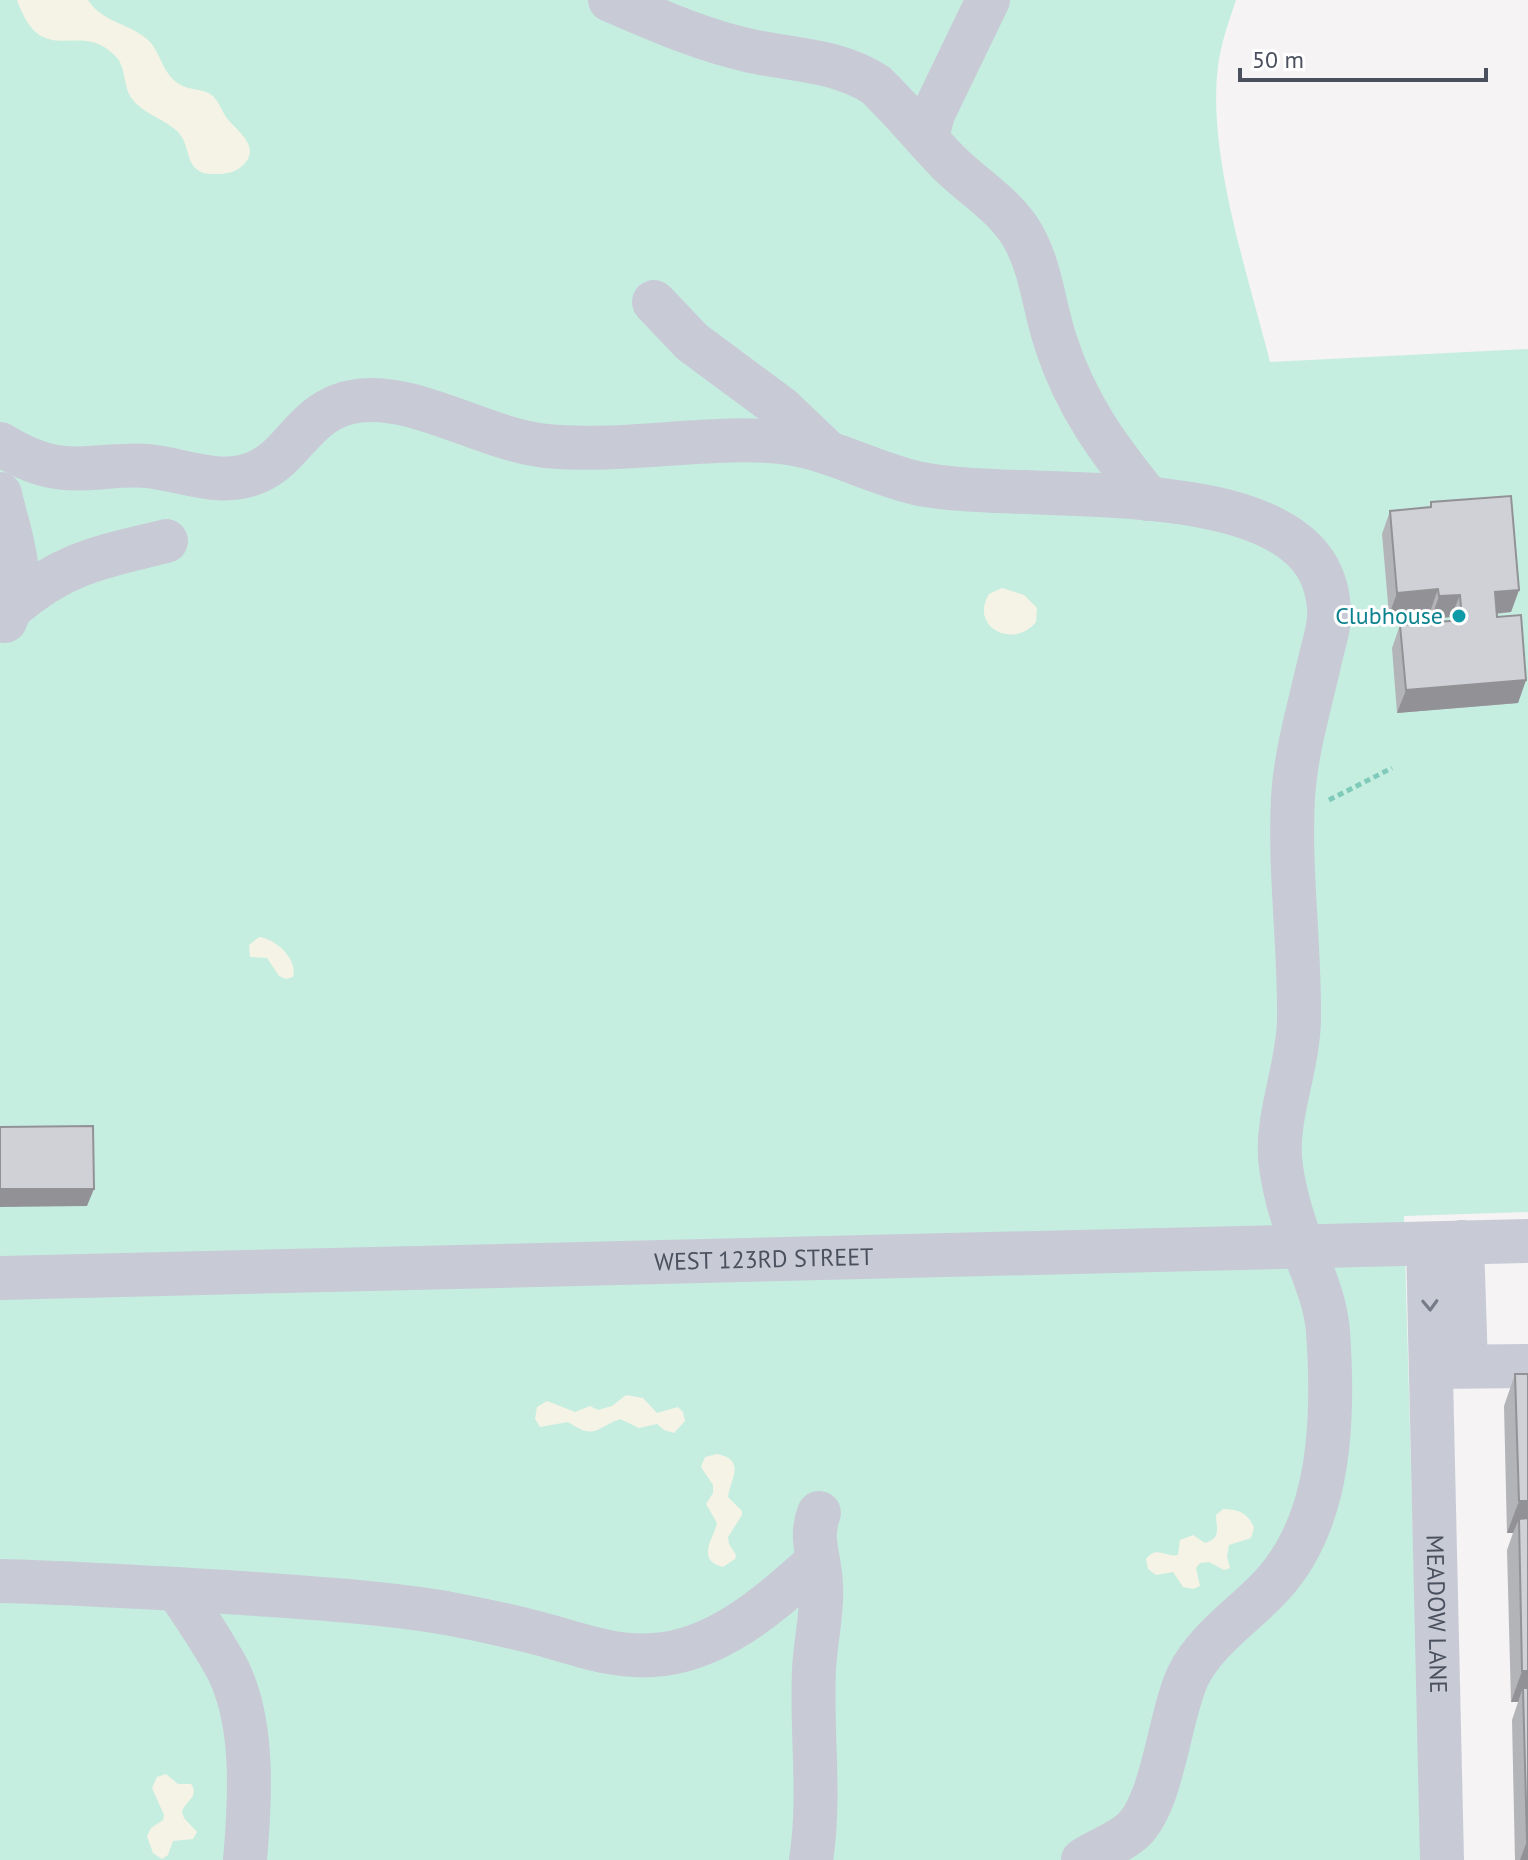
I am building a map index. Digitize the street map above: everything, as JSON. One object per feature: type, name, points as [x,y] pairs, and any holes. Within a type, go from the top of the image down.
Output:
[{"type":"street","points":[[610,0],[692,35],[751,51],[840,67],[862,75],[876,85],[948,162],[1001,207],[1023,235],[1035,259],[1055,342],[1069,380],[1107,447],[1149,499]]},
{"type":"street","points":[[927,137],[933,114],[988,0]]},
{"type":"street","points":[[654,302],[692,342],[781,408],[825,450]]},
{"type":"street","points":[[0,444],[30,461],[55,468],[146,466],[218,480],[234,480],[270,466],[313,420],[350,401],[369,399],[410,406],[507,439],[538,445],[572,447],[732,440],[790,442],[825,450],[916,483],[1149,499],[1242,516],[1295,540],[1322,577],[1329,617],[1294,785],[1292,819],[1299,1019],[1296,1058],[1279,1133],[1284,1186],[1327,1317],[1328,1434],[1321,1483],[1298,1551],[1274,1583],[1201,1655],[1188,1677],[1153,1794],[1136,1829],[1083,1860]]},
{"type":"street","points":[[0,494],[17,559],[17,581],[6,619]]},
{"type":"street","points":[[6,619],[39,584],[64,570],[93,559],[166,541]]},
{"type":"street","name":"WEST 123RD STREET","points":[[0,1278],[1528,1241]]},
{"type":"street","name":"MEADOW LANE","points":[[1442,1860],[1449,1366],[1445,1243]]},
{"type":"street","points":[[1449,1366],[1528,1366]]},
{"type":"street","points":[[811,1860],[817,1791],[814,1669],[821,1586],[813,1540],[819,1513]]},
{"type":"street","points":[[0,1581],[177,1589],[389,1605],[448,1613],[600,1651],[654,1655],[684,1650],[765,1609],[818,1561]]},
{"type":"street","points":[[177,1589],[230,1675],[239,1704],[247,1750],[249,1807],[245,1860]]},
{"type":"path","points":[[1292,819],[1392,768]]},
{"type":"green space","points":[[0,0],[1236,0],[1218,66],[1218,137],[1241,253],[1270,362],[1528,349],[1528,1212],[1404,1216],[1422,1860],[0,1860]]},
{"type":"sand","points":[[17,0],[88,0],[101,14],[141,34],[152,45],[173,79],[215,98],[226,117],[246,140],[250,153],[247,160],[239,169],[227,173],[198,170],[177,131],[133,100],[118,59],[104,47],[90,42],[51,40],[39,34],[27,22]]},
{"type":"sand","points":[[1002,588],[1024,595],[1037,608],[1036,622],[1027,630],[1006,634],[989,625],[984,606],[989,594]]},
{"type":"sand","points":[[259,937],[284,951],[292,963],[293,977],[286,979],[279,976],[267,958],[250,957],[249,945]]},
{"type":"sand","points":[[626,1395],[643,1398],[657,1413],[678,1407],[685,1421],[674,1433],[657,1424],[639,1428],[620,1419],[590,1432],[568,1422],[540,1427],[535,1419],[537,1407],[547,1401],[575,1412],[590,1406],[598,1410],[612,1406]]},
{"type":"sand","points":[[717,1454],[732,1461],[734,1471],[728,1497],[742,1511],[728,1537],[735,1559],[723,1567],[715,1564],[708,1554],[717,1523],[706,1504],[713,1493],[713,1485],[701,1467],[705,1457]]},
{"type":"sand","points":[[1223,1509],[1242,1513],[1254,1528],[1251,1538],[1229,1545],[1227,1557],[1230,1568],[1224,1570],[1209,1562],[1200,1563],[1196,1568],[1200,1586],[1193,1589],[1183,1587],[1173,1572],[1156,1575],[1148,1569],[1146,1559],[1154,1553],[1178,1555],[1180,1540],[1193,1535],[1205,1543],[1214,1538],[1217,1532],[1216,1515]]},
{"type":"sand","points":[[166,1774],[178,1784],[191,1784],[193,1796],[182,1812],[197,1832],[193,1839],[173,1841],[168,1855],[162,1859],[153,1853],[147,1836],[151,1828],[163,1820],[164,1815],[152,1788],[157,1777]]},
{"type":"building","name":"Clubhouse","points":[[1511,496],[1519,590],[1495,592],[1497,617],[1521,615],[1526,680],[1406,690],[1400,625],[1462,620],[1460,595],[1439,596],[1438,589],[1397,593],[1390,511],[1431,507],[1431,502]]},
{"type":"building","points":[[93,1126],[94,1189],[0,1189],[0,1127]]},
{"type":"building","points":[[1515,1374],[1528,1374],[1528,1501],[1519,1501]]},
{"type":"building","points":[[1528,1518],[1528,1671],[1522,1671],[1519,1519]]},
{"type":"building","points":[[1523,1688],[1528,1688],[1528,1841],[1527,1841]]},
{"type":"place","name":"Clubhouse","points":[[1459,616]]}]
